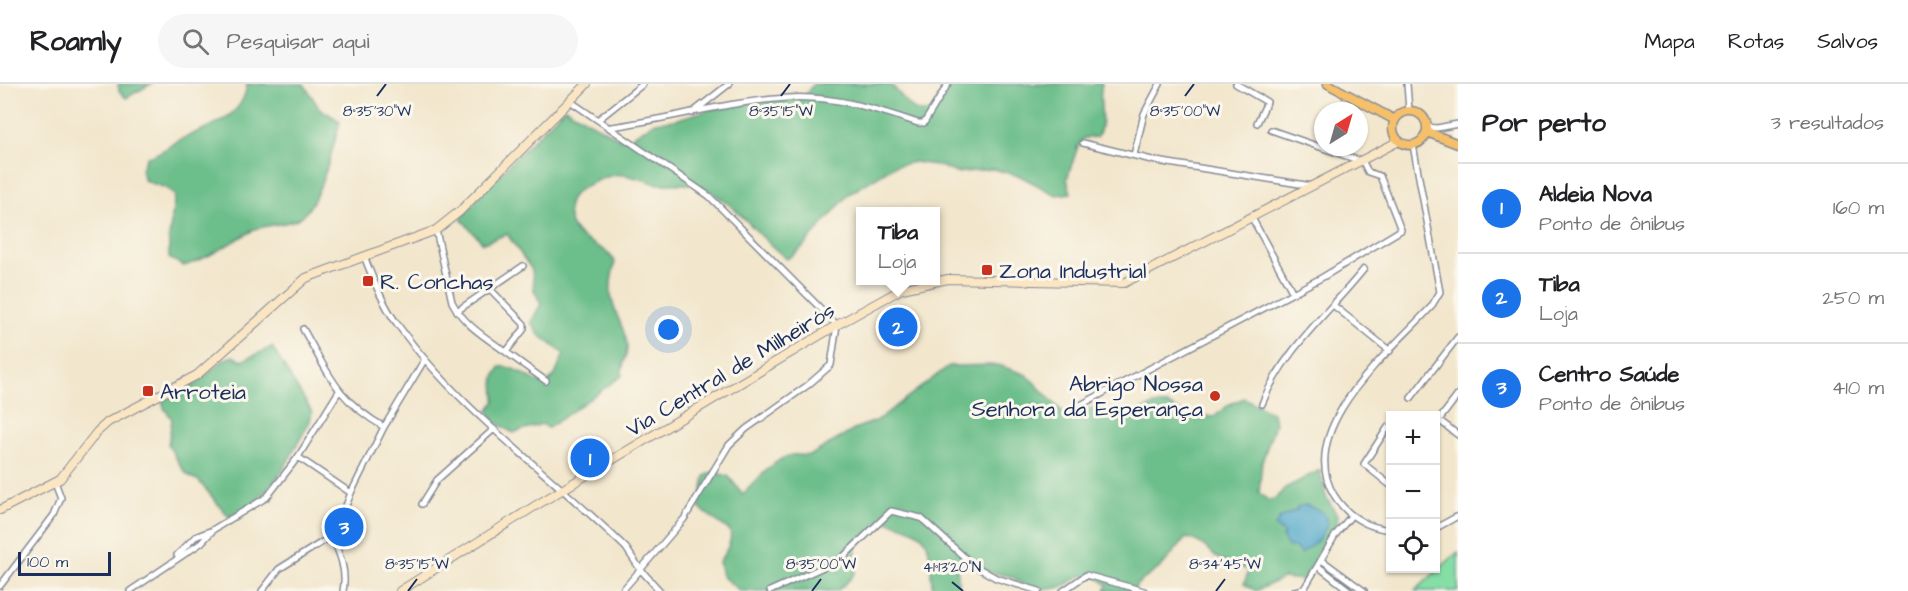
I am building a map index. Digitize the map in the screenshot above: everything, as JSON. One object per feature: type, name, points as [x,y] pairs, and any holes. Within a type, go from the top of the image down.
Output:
[{"type":"main road","points":[[1328,84],[1395,120]]},
{"type":"main road","points":[[1427,130],[1420,142],[1413,145],[1399,141],[1393,129],[1395,120],[1409,111],[1419,114],[1427,130],[1458,144]]},
{"type":"street","points":[[0,510],[55,482],[70,468],[102,426],[197,375],[306,278],[436,230],[460,211],[587,84]]},
{"type":"street","points":[[599,119],[643,84]]},
{"type":"street","points":[[690,115],[729,84]]},
{"type":"street","points":[[611,127],[690,115],[728,104],[788,98],[869,107],[924,123],[948,84]]},
{"type":"street","points":[[1134,155],[1144,114],[1160,84]]},
{"type":"street","points":[[1236,84],[1268,102],[1257,123]]},
{"type":"street","points":[[1407,84],[1409,111]]},
{"type":"street","points":[[570,101],[709,196],[837,325],[831,365],[808,385],[746,429],[729,446],[684,519],[622,591]]},
{"type":"street","points":[[1427,130],[1458,124]]},
{"type":"street","points":[[1071,410],[1293,293],[1401,230],[1380,176],[1368,172],[1363,162],[1272,130]]},
{"type":"street","name":"Via Central de Milheirós","points":[[940,281],[1124,283],[1363,162],[1399,141]]},
{"type":"street","points":[[1083,143],[1134,155],[1314,186]]},
{"type":"street","points":[[1386,529],[1372,527],[1352,516],[1336,499],[1325,465],[1328,436],[1333,422],[1350,396],[1431,306],[1440,292],[1413,145]]},
{"type":"street","points":[[1252,218],[1293,293]]},
{"type":"street","points":[[436,230],[452,302],[457,311],[473,328],[546,381]]},
{"type":"street","points":[[364,256],[396,324],[424,359],[494,429],[626,548],[640,569],[660,591]]},
{"type":"street","points":[[457,311],[524,266]]},
{"type":"street","points":[[1262,404],[1276,372],[1290,352],[1364,269]]},
{"type":"street","name":"Via Central de Milheirós","points":[[403,590],[563,489],[837,325],[902,290],[922,285]]},
{"type":"street","points":[[490,289],[524,324],[524,329],[506,352]]},
{"type":"street","points":[[1333,305],[1390,351]]},
{"type":"street","points":[[303,328],[339,391],[359,412],[384,427]]},
{"type":"street","points":[[1410,398],[1458,337]]},
{"type":"street","points":[[262,591],[279,569],[331,536],[338,526],[351,493],[384,427],[424,359]]},
{"type":"street","points":[[130,591],[171,561],[201,543],[214,529],[267,497],[298,457],[339,391]]},
{"type":"street","points":[[1440,418],[1458,395]]},
{"type":"street","points":[[1440,424],[1458,435]]},
{"type":"street","points":[[422,504],[437,480],[494,429]]},
{"type":"street","points":[[1386,430],[1364,464],[1386,479]]},
{"type":"street","points":[[298,457],[351,493]]},
{"type":"street","points":[[0,586],[54,515],[61,498],[55,482]]},
{"type":"street","points":[[770,591],[841,559],[891,511],[921,518],[973,565],[996,578],[1039,591]]},
{"type":"street","points":[[1294,591],[1304,590],[1323,561],[1336,534],[1352,516]]},
{"type":"street","points":[[1440,526],[1458,516]]},
{"type":"street","points":[[331,536],[340,553],[343,591]]},
{"type":"street","points":[[1323,561],[1364,591]]},
{"type":"street","points":[[1319,567],[1350,591]]},
{"type":"street","points":[[1063,591],[1086,575],[1144,591]]},
{"type":"green space","points":[[118,84],[151,84],[126,98],[119,91]]},
{"type":"green space","points":[[247,84],[304,84],[319,108],[340,121],[325,174],[313,201],[299,218],[254,230],[184,266],[169,258],[169,237],[175,195],[166,188],[145,181],[141,170],[147,157],[212,126],[231,114],[239,106]]},
{"type":"green space","points":[[813,84],[889,84],[913,109],[924,112],[932,110],[946,84],[1102,84],[1102,118],[1097,137],[1084,138],[1078,146],[1067,179],[1071,193],[1056,195],[1020,176],[993,169],[956,173],[940,166],[915,162],[894,166],[849,194],[803,247],[787,259],[724,200],[699,186],[659,184],[619,174],[596,181],[573,196],[568,210],[574,229],[605,251],[615,262],[611,295],[627,345],[622,376],[548,428],[542,424],[513,433],[495,422],[488,411],[495,401],[494,378],[500,367],[511,368],[546,384],[555,375],[564,354],[538,334],[531,322],[541,304],[534,290],[532,270],[507,234],[483,243],[461,219],[485,189],[565,108],[620,139],[630,138],[655,122],[674,120],[712,109],[756,101],[803,99]]},
{"type":"green space","points":[[272,347],[312,412],[310,421],[282,472],[254,505],[229,517],[198,480],[184,471],[168,445],[172,419],[164,408],[161,396],[193,386],[225,359],[233,356],[242,361]]},
{"type":"green space","points":[[998,365],[1027,375],[1067,417],[1095,407],[1101,413],[1118,421],[1154,405],[1168,405],[1185,414],[1214,417],[1230,404],[1244,398],[1273,413],[1275,424],[1262,462],[1259,493],[1268,500],[1275,499],[1285,488],[1320,470],[1326,497],[1337,515],[1336,526],[1304,580],[1283,578],[1256,591],[1244,584],[1249,570],[1222,560],[1198,542],[1186,538],[1161,567],[1136,585],[1135,591],[1105,591],[1107,585],[1095,576],[1080,576],[1061,587],[1033,588],[1011,577],[982,570],[956,560],[960,591],[933,591],[926,542],[913,530],[882,520],[855,548],[857,562],[855,573],[837,591],[740,591],[722,576],[719,562],[726,551],[731,535],[730,531],[699,508],[705,476],[712,472],[728,476],[743,494],[766,471],[785,457],[811,455],[859,427],[876,421],[949,366]]},
{"type":"green space","points":[[1458,552],[1458,591],[1415,591],[1435,573],[1440,573],[1440,568]]},
{"type":"water","points":[[1306,505],[1324,513],[1328,525],[1318,540],[1301,554],[1295,547],[1289,548],[1282,537],[1284,534],[1275,526],[1280,518],[1297,510],[1297,507]]},
{"type":"place","name":"Zona Industrial","points":[[987,270]]},
{"type":"place","name":"R. Conchas","points":[[368,281]]},
{"type":"place","name":"Tiba","points":[[898,327]]},
{"type":"place","name":"Arroteia","points":[[148,391]]},
{"type":"place","name":"Abrigo Nossa Senhora da Esperança","points":[[1215,396]]},
{"type":"place","name":"Aldeia Nova","points":[[590,458]]},
{"type":"place","name":"Centro Saúde","points":[[344,527]]}]
